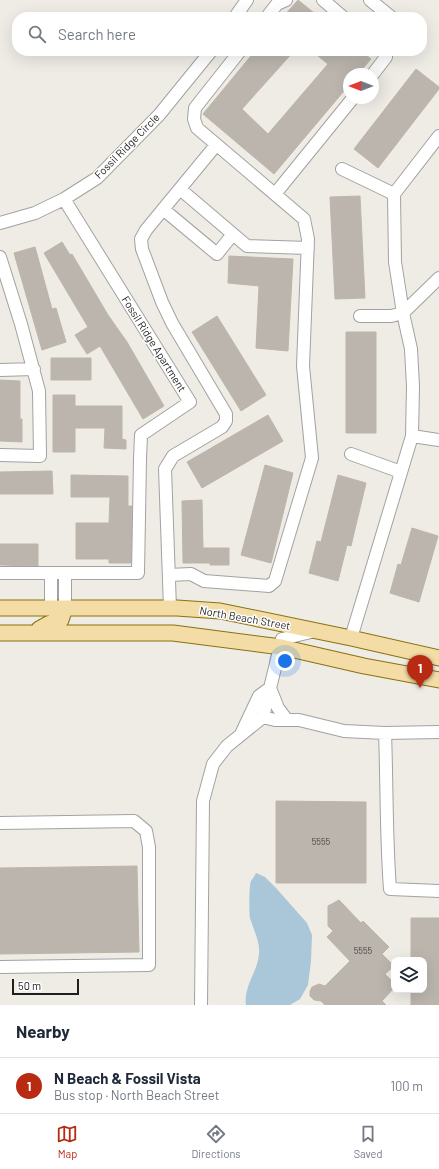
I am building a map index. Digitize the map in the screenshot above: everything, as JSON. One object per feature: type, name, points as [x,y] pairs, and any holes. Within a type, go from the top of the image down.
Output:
[{"type":"main road","name":"North Beach Street","points":[[0,608],[170,608],[220,611],[316,630],[439,658]]},
{"type":"main road","points":[[33,632],[48,624],[61,620],[58,608]]},
{"type":"main road","name":"North Beach Street","points":[[0,633],[173,632],[281,647],[364,666],[439,680]]},
{"type":"street","points":[[239,12],[247,0]]},
{"type":"street","points":[[271,12],[277,4],[286,0]]},
{"type":"street","points":[[323,0],[337,12]]},
{"type":"street","points":[[370,0],[385,12]]},
{"type":"street","name":"Fossil Ridge Circle","points":[[0,223],[35,213],[64,199],[97,178],[159,115],[207,56]]},
{"type":"street","points":[[169,575],[191,574],[204,581],[269,586],[275,581],[312,458],[303,366],[308,248],[308,239],[304,219],[197,128],[194,118],[195,108],[236,56]]},
{"type":"street","points":[[378,68],[386,56]]},
{"type":"street","points":[[275,194],[348,104]]},
{"type":"street","points":[[352,638],[361,604],[373,570],[387,515],[412,436],[413,386],[411,348],[403,313],[396,262],[394,194],[439,136]]},
{"type":"street","points":[[170,608],[165,468],[173,456],[222,427],[226,421],[226,414],[165,309],[142,249],[141,239],[146,230],[216,145]]},
{"type":"street","points":[[342,170],[394,194]]},
{"type":"street","points":[[180,189],[247,246],[308,248]]},
{"type":"street","name":"Fossil Ridge Apartment","points":[[0,573],[138,573],[141,435],[190,402],[64,199]]},
{"type":"street","points":[[163,209],[216,254],[233,234]]},
{"type":"street","points":[[0,257],[34,369],[38,391],[40,456],[0,455]]},
{"type":"street","points":[[360,316],[391,316],[403,313],[439,278]]},
{"type":"street","points":[[0,370],[34,369]]},
{"type":"street","points":[[412,436],[439,440]]},
{"type":"street","points":[[351,454],[401,472]]},
{"type":"street","points":[[51,573],[58,608]]},
{"type":"street","points":[[58,608],[65,573]]},
{"type":"street","points":[[201,1005],[203,801],[213,764],[227,746],[262,717],[282,639],[316,630]]},
{"type":"street","points":[[270,688],[278,708],[287,720]]},
{"type":"street","points":[[242,734],[259,696],[270,688]]},
{"type":"street","points":[[262,717],[275,720],[298,720],[344,731],[385,734],[439,732]]},
{"type":"street","points":[[385,734],[388,814],[387,834],[390,889],[439,891]]},
{"type":"street","points":[[0,823],[134,822],[146,831],[149,847],[149,965],[0,967]]},
{"type":"water","points":[[256,873],[265,877],[276,888],[307,923],[312,935],[308,985],[300,999],[290,1005],[246,1005],[247,990],[259,955],[257,937],[249,911],[250,884]]},
{"type":"building","points":[[298,0],[313,12],[287,12]]},
{"type":"building","points":[[251,56],[290,56],[242,109],[268,134],[328,64],[318,56],[367,56],[371,59],[363,68],[343,68],[343,92],[274,174],[203,114]]},
{"type":"building","points":[[416,69],[439,87],[439,89],[378,168],[354,149]]},
{"type":"building","points":[[360,196],[365,298],[335,299],[330,197]]},
{"type":"building","points":[[62,242],[70,255],[72,254],[108,315],[127,342],[164,406],[143,419],[100,346],[87,354],[75,335],[88,327],[44,253]]},
{"type":"building","points":[[35,247],[52,309],[56,308],[66,342],[42,350],[14,253]]},
{"type":"building","points":[[229,256],[293,259],[288,351],[256,348],[259,286],[228,283]]},
{"type":"building","points":[[217,316],[266,395],[241,411],[192,332]]},
{"type":"building","points":[[346,332],[376,332],[376,433],[346,433]]},
{"type":"building","points":[[51,358],[91,358],[91,380],[51,380]]},
{"type":"building","points":[[0,380],[20,381],[20,419],[22,419],[22,442],[0,441]]},
{"type":"building","points":[[53,395],[75,395],[75,406],[122,406],[122,439],[126,440],[126,449],[104,448],[105,428],[75,428],[75,452],[53,452]]},
{"type":"building","points":[[268,415],[283,441],[202,488],[187,462]]},
{"type":"building","points":[[265,465],[293,473],[271,563],[241,555]]},
{"type":"building","points":[[52,471],[53,494],[0,494],[0,472]]},
{"type":"building","points":[[71,475],[128,476],[128,506],[132,506],[131,563],[109,563],[109,559],[76,559],[76,523],[109,523],[110,497],[71,497]]},
{"type":"building","points":[[338,475],[366,483],[351,546],[347,545],[338,581],[309,573],[317,541],[321,542]]},
{"type":"building","points":[[202,500],[203,548],[229,548],[229,565],[183,563],[182,501]]},
{"type":"building","points":[[412,528],[438,536],[419,602],[390,593],[398,564],[401,565]]},
{"type":"building","points":[[0,544],[38,544],[38,566],[0,565]]},
{"type":"building","points":[[276,801],[366,802],[366,883],[276,883]]},
{"type":"building","points":[[137,866],[139,952],[0,954],[0,868]]},
{"type":"building","points":[[339,900],[361,923],[363,921],[389,947],[382,954],[391,963],[391,969],[385,974],[391,980],[391,991],[382,1001],[386,1005],[325,1005],[321,1001],[314,1000],[310,996],[312,987],[319,984],[325,986],[350,961],[327,937],[333,931],[328,926],[328,906]]},
{"type":"building","points":[[411,918],[439,918],[439,1005],[411,1005],[411,993],[427,993],[427,957],[411,957]]},
{"type":"place","name":"N Beach & Fossil Vista","points":[[420,688]]}]
